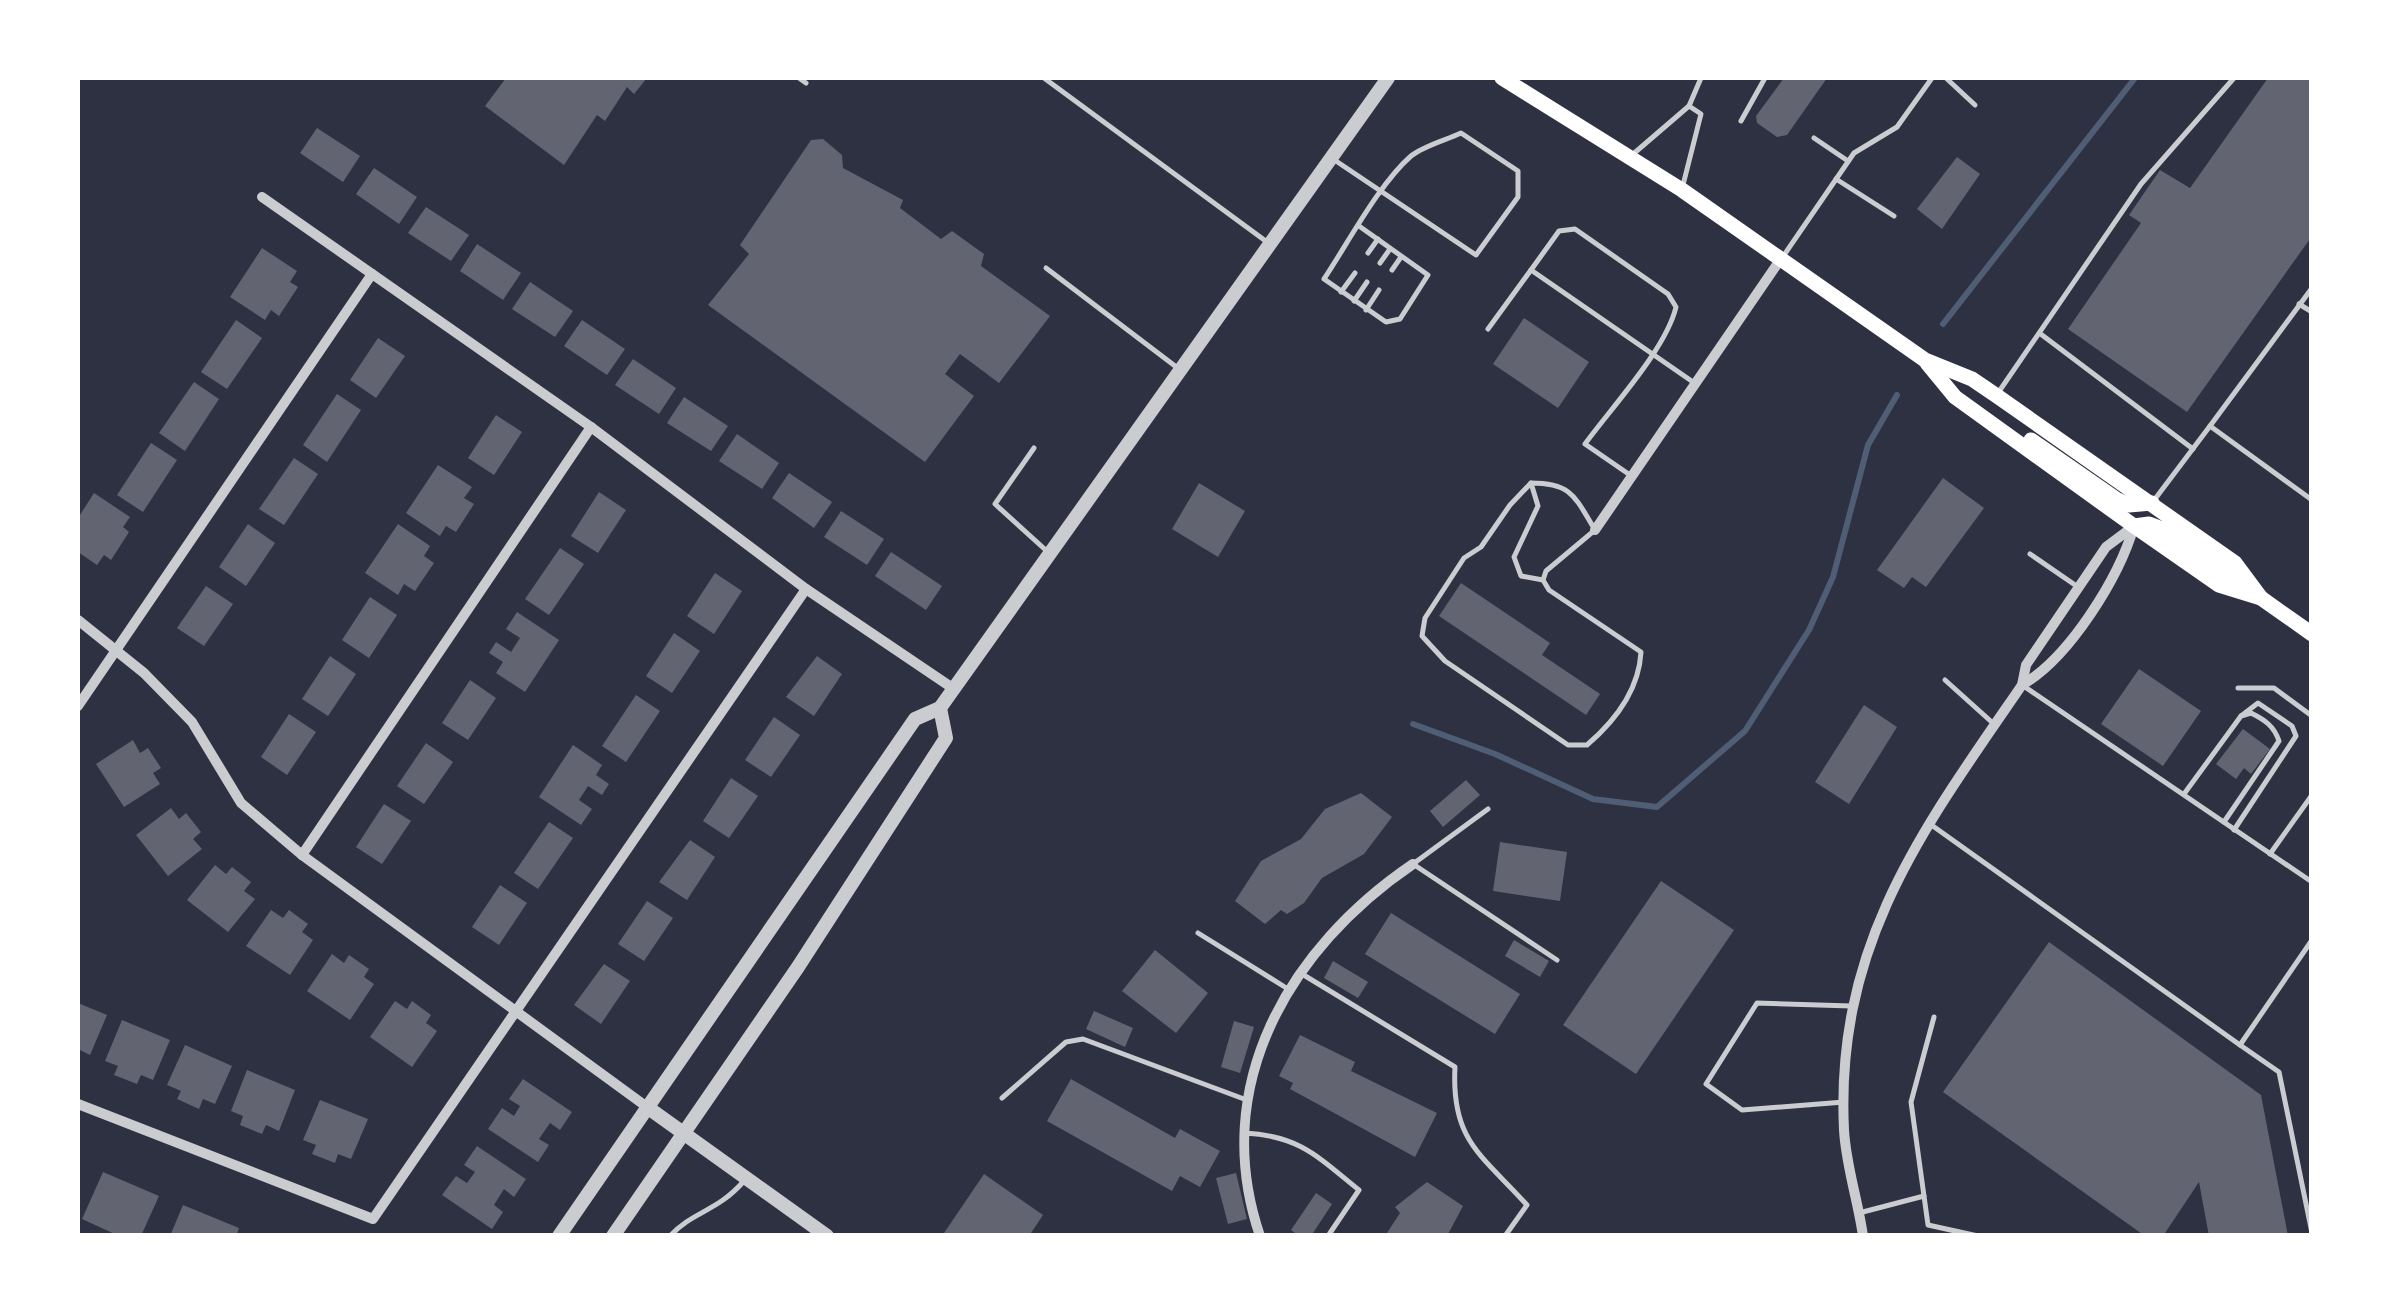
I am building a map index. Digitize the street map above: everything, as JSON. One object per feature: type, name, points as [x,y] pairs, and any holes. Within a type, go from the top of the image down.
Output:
[{"type":"main road","points":[[1502,78],[1682,190],[1925,360],[1972,379],[2235,563],[2261,598]]},
{"type":"main road","points":[[1925,360],[1954,397],[2134,526],[2219,585],[2261,598],[2312,634]]},
{"type":"main road","points":[[1987,420],[2025,436],[2116,499],[2129,505],[2152,503]]},
{"type":"street","points":[[559,1236],[915,719],[940,708],[1388,78]]},
{"type":"street","points":[[262,197],[591,427],[806,588],[954,689]]},
{"type":"street","points":[[1595,530],[1780,260]]},
{"type":"street","points":[[78,706],[372,274]]},
{"type":"street","points":[[302,855],[591,427]]},
{"type":"street","points":[[1863,1236],[1848,1164],[1844,1102],[1854,1006],[1883,908],[1928,822],[2022,685],[2026,665],[2106,548],[2134,526]]},
{"type":"street","points":[[2022,685],[2048,670],[2124,561],[2134,526]]},
{"type":"street","points":[[78,1104],[373,1219],[806,588]]},
{"type":"street","points":[[78,620],[192,722],[240,803],[302,855],[683,1135],[828,1236]]},
{"type":"street","points":[[613,1236],[946,738],[940,708]]},
{"type":"street","points":[[1260,1236],[1245,1192],[1244,1099],[1275,1013],[1302,974],[1363,906],[1414,864]]},
{"type":"lane","points":[[799,78],[806,83]]},
{"type":"lane","points":[[1044,78],[1272,245]]},
{"type":"lane","points":[[1630,157],[1689,106],[1701,78]]},
{"type":"lane","points":[[1741,121],[1765,78]]},
{"type":"lane","points":[[1780,260],[1848,161],[1897,127],[1932,78]]},
{"type":"lane","points":[[1946,78],[1976,104]]},
{"type":"lane","points":[[1996,396],[2042,335],[2140,184],[2234,78]]},
{"type":"lane","points":[[1682,190],[1701,114],[1689,106]]},
{"type":"lane","points":[[1332,158],[1382,194],[1476,255],[1518,196],[1518,171],[1461,133],[1412,155],[1382,194],[1359,226],[1324,279],[1386,322],[1400,319],[1428,276],[1359,226]]},
{"type":"lane","points":[[1814,138],[1848,161]]},
{"type":"lane","points":[[1836,179],[1894,216]]},
{"type":"lane","points":[[1488,330],[1559,230],[1575,229],[1668,294],[1676,307],[1673,320],[1586,444],[1632,476]]},
{"type":"lane","points":[[1368,253],[1378,239]]},
{"type":"lane","points":[[1380,262],[1390,248]]},
{"type":"lane","points":[[1392,270],[1402,256]]},
{"type":"lane","points":[[1046,268],[1181,371]]},
{"type":"lane","points":[[1531,270],[1695,384]]},
{"type":"lane","points":[[1341,292],[1354,272]]},
{"type":"lane","points":[[1354,301],[1367,282]]},
{"type":"lane","points":[[2152,503],[2312,288]]},
{"type":"lane","points":[[1366,310],[1379,290]]},
{"type":"lane","points":[[2300,304],[2312,312]]},
{"type":"lane","points":[[2042,335],[2193,449]]},
{"type":"lane","points":[[2210,426],[2312,500]]},
{"type":"lane","points":[[1034,448],[995,504],[1052,555]]},
{"type":"lane","points":[[1531,484],[1538,506],[1514,557],[1521,576],[1543,580],[1573,609],[1641,652],[1640,676],[1608,727],[1588,745],[1568,745],[1445,662],[1422,636],[1424,618],[1464,558],[1481,547],[1510,505],[1531,484],[1557,483],[1574,494],[1595,530],[1546,572],[1543,580]]},
{"type":"lane","points":[[2030,554],[2078,587]]},
{"type":"lane","points":[[1945,680],[1995,725]]},
{"type":"lane","points":[[2022,685],[2312,882]]},
{"type":"lane","points":[[2238,688],[2274,688],[2312,716]]},
{"type":"lane","points":[[2184,795],[2241,716],[2258,703],[2292,726],[2296,736],[2234,830]]},
{"type":"lane","points":[[2224,822],[2278,741],[2276,730],[2263,718],[2251,713],[2241,716]]},
{"type":"lane","points":[[2270,854],[2312,795]]},
{"type":"lane","points":[[1488,809],[1414,864],[1557,960]]},
{"type":"lane","points":[[1928,822],[2279,1072],[2312,1233]]},
{"type":"lane","points":[[1198,932],[1291,990]]},
{"type":"lane","points":[[2240,1045],[2312,940]]},
{"type":"lane","points":[[1302,974],[1454,1067],[1458,1120],[1468,1144],[1527,1205],[1506,1236]]},
{"type":"lane","points":[[1844,1102],[1742,1110],[1706,1084],[1756,1003],[1854,1006]]},
{"type":"lane","points":[[1934,1017],[1911,1102],[1928,1224],[1978,1236]]},
{"type":"lane","points":[[1002,1098],[1066,1042],[1083,1040],[1244,1099]]},
{"type":"lane","points":[[1244,1133],[1282,1135],[1303,1144],[1359,1190],[1328,1236]]},
{"type":"lane","points":[[670,1236],[688,1220],[727,1200],[746,1178]]},
{"type":"lane","points":[[1860,1213],[1924,1196]]},
{"type":"building","points":[[506,78],[647,78],[634,94],[627,87],[605,121],[597,115],[564,165],[485,106]]},
{"type":"building","points":[[1784,78],[1827,78],[1787,135],[1777,137],[1757,123],[1756,116]]},
{"type":"building","points":[[2268,78],[2312,78],[2312,236],[2187,412],[2068,329],[2141,223],[2129,215],[2160,170],[2190,188]]},
{"type":"building","points":[[317,128],[360,156],[343,182],[300,153]]},
{"type":"building","points":[[823,139],[842,155],[843,168],[903,200],[900,208],[941,239],[952,231],[984,254],[981,266],[1050,316],[999,383],[960,354],[945,374],[974,396],[925,462],[708,305],[749,254],[740,245],[811,140]]},
{"type":"building","points":[[1957,157],[1980,174],[1942,229],[1917,209]]},
{"type":"building","points":[[374,168],[417,197],[399,224],[356,194]]},
{"type":"building","points":[[426,207],[469,235],[451,261],[408,233]]},
{"type":"building","points":[[477,244],[521,273],[503,300],[460,271]]},
{"type":"building","points":[[262,248],[297,271],[290,282],[298,287],[279,316],[271,310],[265,320],[230,297]]},
{"type":"building","points":[[530,282],[573,311],[555,337],[512,309]]},
{"type":"building","points":[[1524,318],[1589,362],[1558,408],[1493,364]]},
{"type":"building","points":[[236,320],[262,338],[227,389],[201,372]]},
{"type":"building","points":[[582,320],[625,349],[607,375],[564,346]]},
{"type":"building","points":[[378,338],[405,356],[376,398],[350,380]]},
{"type":"building","points":[[633,359],[676,388],[659,414],[615,385]]},
{"type":"building","points":[[194,382],[219,399],[185,451],[159,433]]},
{"type":"building","points":[[337,394],[361,410],[327,462],[303,445]]},
{"type":"building","points":[[684,397],[728,426],[711,451],[667,423]]},
{"type":"building","points":[[496,415],[522,432],[494,475],[468,458]]},
{"type":"building","points":[[737,434],[779,463],[762,489],[719,461]]},
{"type":"building","points":[[151,443],[177,460],[143,512],[117,495]]},
{"type":"building","points":[[294,458],[318,474],[284,525],[259,509]]},
{"type":"building","points":[[438,465],[472,487],[464,498],[474,504],[456,532],[446,526],[440,536],[406,513]]},
{"type":"building","points":[[789,473],[832,502],[814,528],[772,498]]},
{"type":"building","points":[[1943,478],[1984,508],[1926,587],[1912,577],[1904,588],[1877,570]]},
{"type":"building","points":[[1199,483],[1245,511],[1218,557],[1172,529]]},
{"type":"building","points":[[599,492],[626,510],[598,553],[571,536]]},
{"type":"building","points":[[94,493],[130,517],[123,527],[129,532],[111,560],[104,555],[97,565],[78,552],[78,518]]},
{"type":"building","points":[[841,511],[884,539],[867,565],[824,537]]},
{"type":"building","points":[[248,524],[275,543],[246,586],[219,567]]},
{"type":"building","points":[[398,524],[430,546],[424,556],[434,563],[415,591],[404,584],[398,595],[365,573]]},
{"type":"building","points":[[560,548],[584,564],[549,615],[525,599]]},
{"type":"building","points":[[891,552],[942,586],[926,610],[875,576]]},
{"type":"building","points":[[715,573],[742,591],[714,634],[687,616]]},
{"type":"building","points":[[1461,583],[1550,643],[1542,655],[1600,694],[1586,715],[1439,616]]},
{"type":"building","points":[[206,586],[233,604],[204,646],[177,628]]},
{"type":"building","points":[[370,597],[397,615],[369,658],[342,640]]},
{"type":"building","points":[[517,612],[559,640],[525,692],[496,673],[503,662],[489,653],[496,642],[511,652],[520,638],[506,629]]},
{"type":"building","points":[[674,633],[700,651],[672,693],[646,676]]},
{"type":"building","points":[[330,656],[356,674],[328,716],[302,699]]},
{"type":"building","points":[[817,656],[842,674],[814,716],[786,697]]},
{"type":"building","points":[[2139,669],[2201,711],[2163,766],[2101,724]]},
{"type":"building","points":[[470,680],[496,698],[468,740],[442,723]]},
{"type":"building","points":[[636,695],[660,711],[626,762],[602,746]]},
{"type":"building","points":[[1864,705],[1897,727],[1849,804],[1815,782]]},
{"type":"building","points":[[289,714],[316,732],[287,775],[261,757]]},
{"type":"building","points":[[774,717],[800,735],[771,777],[745,760]]},
{"type":"building","points":[[2243,729],[2270,749],[2251,774],[2244,768],[2236,779],[2216,764]]},
{"type":"building","points":[[133,740],[140,753],[148,748],[161,768],[153,773],[160,784],[124,807],[96,764]]},
{"type":"building","points":[[426,743],[453,762],[424,804],[397,786]]},
{"type":"building","points":[[573,745],[602,765],[596,775],[609,784],[602,795],[588,786],[579,800],[592,809],[581,825],[539,797]]},
{"type":"building","points":[[731,778],[758,796],[729,838],[703,821]]},
{"type":"building","points":[[1466,780],[1480,795],[1443,827],[1430,811]]},
{"type":"building","points":[[1361,793],[1392,817],[1364,854],[1322,878],[1304,903],[1287,914],[1281,910],[1265,924],[1235,901],[1261,861],[1301,839],[1325,809]]},
{"type":"building","points":[[384,804],[411,821],[382,864],[356,847]]},
{"type":"building","points":[[171,808],[179,819],[186,813],[201,832],[193,839],[202,849],[168,876],[136,835]]},
{"type":"building","points":[[549,822],[573,838],[538,889],[514,873]]},
{"type":"building","points":[[690,840],[715,857],[687,900],[659,882]]},
{"type":"building","points":[[1500,842],[1567,852],[1560,901],[1493,891]]},
{"type":"building","points":[[215,865],[226,874],[232,867],[251,882],[244,891],[255,899],[228,932],[187,900]]},
{"type":"building","points":[[1661,881],[1734,930],[1636,1074],[1563,1025]]},
{"type":"building","points":[[500,885],[527,903],[499,945],[472,927]]},
{"type":"building","points":[[647,901],[673,918],[644,961],[618,944]]},
{"type":"building","points":[[271,910],[283,918],[289,910],[308,924],[302,932],[313,940],[290,975],[246,946]]},
{"type":"building","points":[[1391,913],[1520,994],[1495,1034],[1365,954]]},
{"type":"building","points":[[1514,940],[1549,961],[1540,977],[1505,956]]},
{"type":"building","points":[[2049,942],[2261,1095],[2288,1236],[2209,1236],[2199,1182],[2163,1236],[2145,1236],[1943,1092]]},
{"type":"building","points":[[1155,950],[1208,993],[1176,1033],[1122,991]]},
{"type":"building","points":[[332,954],[344,963],[349,955],[369,969],[364,977],[374,984],[350,1020],[307,991]]},
{"type":"building","points":[[1333,961],[1368,982],[1358,998],[1324,978]]},
{"type":"building","points":[[604,964],[630,981],[601,1024],[574,1005]]},
{"type":"building","points":[[395,1001],[407,1009],[412,1001],[431,1015],[426,1023],[437,1031],[412,1067],[370,1037]]},
{"type":"building","points":[[78,1003],[107,1015],[90,1055],[78,1049]]},
{"type":"building","points":[[1094,1011],[1133,1028],[1125,1047],[1086,1029]]},
{"type":"building","points":[[122,1020],[170,1040],[153,1080],[141,1075],[137,1084],[114,1075],[118,1066],[105,1061]]},
{"type":"building","points":[[1234,1021],[1254,1027],[1240,1073],[1221,1067]]},
{"type":"building","points":[[1300,1035],[1355,1062],[1351,1071],[1437,1113],[1415,1157],[1290,1089],[1293,1083],[1279,1076]]},
{"type":"building","points":[[185,1045],[232,1066],[215,1104],[203,1099],[199,1109],[177,1099],[181,1091],[167,1085]]},
{"type":"building","points":[[247,1070],[295,1090],[279,1131],[266,1125],[262,1134],[240,1125],[243,1116],[231,1111]]},
{"type":"building","points":[[523,1079],[572,1112],[560,1130],[550,1123],[539,1139],[549,1145],[538,1162],[488,1129],[502,1108],[514,1116],[520,1106],[509,1099]]},
{"type":"building","points":[[1071,1079],[1175,1138],[1180,1129],[1220,1151],[1200,1187],[1180,1176],[1172,1191],[1047,1121]]},
{"type":"building","points":[[320,1100],[368,1119],[351,1159],[338,1154],[335,1163],[312,1154],[316,1145],[303,1140]]},
{"type":"building","points":[[477,1146],[526,1179],[514,1197],[504,1189],[494,1205],[503,1212],[492,1229],[442,1195],[456,1176],[467,1183],[475,1172],[464,1165]]},
{"type":"building","points":[[103,1172],[159,1196],[141,1236],[119,1236],[82,1219]]},
{"type":"building","points":[[1236,1173],[1247,1219],[1228,1224],[1216,1178]]},
{"type":"building","points":[[984,1174],[1043,1215],[1029,1236],[942,1236]]},
{"type":"building","points":[[1427,1182],[1463,1206],[1447,1236],[1385,1236],[1400,1213],[1395,1207]]},
{"type":"building","points":[[1316,1193],[1332,1204],[1311,1236],[1299,1236],[1291,1230]]},
{"type":"building","points":[[183,1205],[239,1228],[236,1236],[170,1236]]},
{"type":"waterway","points":[[1943,324],[2135,78]]},
{"type":"waterway","points":[[1413,724],[1495,754],[1593,799],[1657,807],[1745,731],[1809,630],[1833,577],[1868,445],[1897,395]]}]
